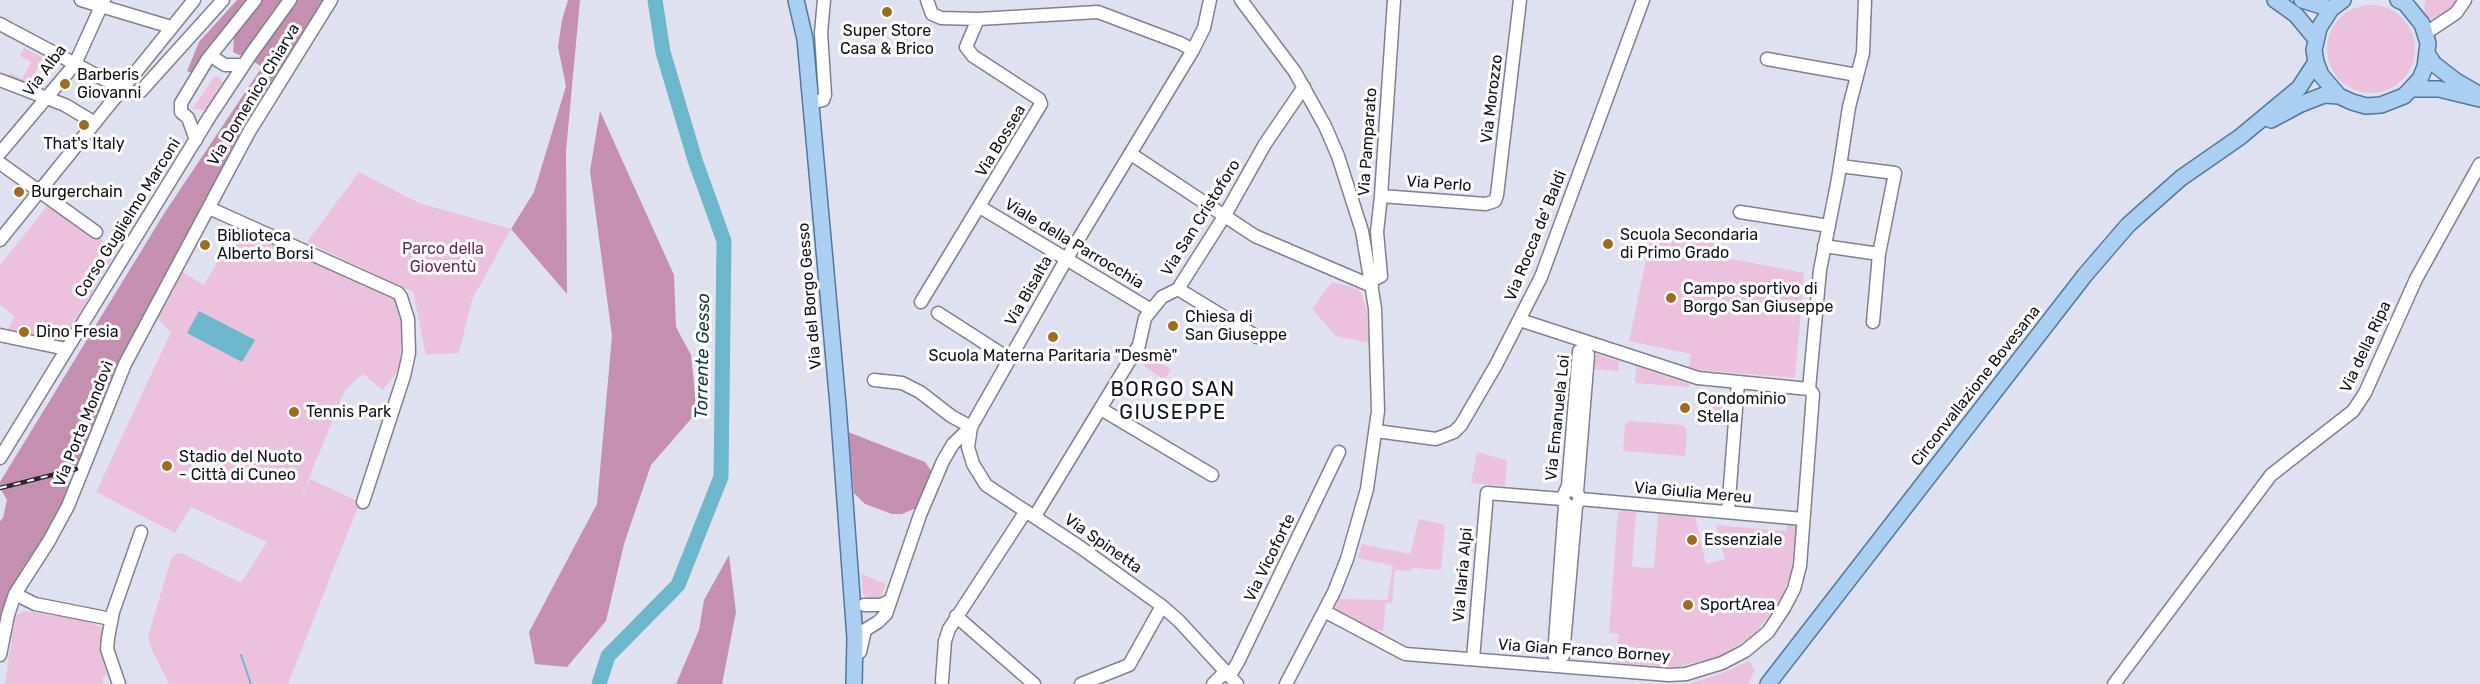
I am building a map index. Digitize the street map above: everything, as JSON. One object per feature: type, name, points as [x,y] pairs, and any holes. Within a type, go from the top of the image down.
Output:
[{"type":"main road","name":"Via del Borgo Gesso","points":[[797,0],[805,39],[852,588],[859,611],[855,684]]},
{"type":"main road","points":[[2276,0],[2296,15],[2315,38]]},
{"type":"main road","points":[[2302,0],[2337,5]]},
{"type":"main road","points":[[2337,5],[2324,18],[2315,38],[2316,62],[2320,75],[2339,96],[2366,106],[2381,105],[2394,101],[2412,89],[2425,67],[2428,55],[2426,33],[2417,16],[2398,0]]},
{"type":"main road","points":[[2417,16],[2420,0]]},
{"type":"main road","points":[[2428,55],[2434,64],[2480,97]]},
{"type":"main road","name":"Circonvallazione Bovesana","points":[[1768,684],[2085,275],[2128,225],[2181,178],[2240,137],[2299,88],[2316,62]]},
{"type":"main road","points":[[2412,89],[2439,89],[2480,97]]},
{"type":"main road","name":"Circonvallazione Bovesana","points":[[2240,137],[2301,104],[2324,95],[2339,96]]},
{"type":"street","points":[[81,0],[103,3],[171,27]]},
{"type":"street","points":[[0,240],[4,226],[39,191],[194,0]]},
{"type":"street","points":[[0,24],[130,93],[141,91],[223,0]]},
{"type":"street","points":[[196,140],[188,118],[181,112],[183,99],[207,60],[255,0]]},
{"type":"street","points":[[209,71],[221,63],[261,0]]},
{"type":"street","name":"Corso Guglielmo Marconi","points":[[0,458],[210,117],[243,65],[290,0]]},
{"type":"street","name":"Via Domenico Chiarva","points":[[209,208],[266,102],[331,0]]},
{"type":"street","points":[[810,104],[823,100],[825,95],[821,33],[824,0]]},
{"type":"street","points":[[927,0],[932,14],[941,18],[978,19],[1098,12],[1193,50]]},
{"type":"street","points":[[1241,0],[1304,87],[1325,126],[1344,171],[1362,231],[1372,283],[1378,366],[1376,431],[1365,497],[1347,559],[1324,611],[1286,682]]},
{"type":"street","name":"Via Pamparato","points":[[1372,283],[1381,276],[1377,232],[1394,0]]},
{"type":"street","name":"Via Morozzo","points":[[1495,201],[1520,0]]},
{"type":"street","name":"Via Rocca de' Baldi","points":[[1376,431],[1436,439],[1454,432],[1467,415],[1520,320],[1541,277],[1643,0]]},
{"type":"street","name":"Via Gian Franco Borney","points":[[1324,611],[1405,654],[1473,660],[1558,663],[1669,675],[1686,674],[1722,663],[1745,651],[1768,632],[1794,589],[1800,566],[1813,394],[1810,383],[1820,270],[1850,107],[1863,50],[1865,0]]},
{"type":"street","points":[[2426,33],[2456,13],[2465,0]]},
{"type":"street","name":"Via Bisalta","points":[[855,684],[863,634],[882,619],[920,515],[943,461],[953,444],[970,427],[1067,258],[1193,50],[1204,28],[1208,1]]},
{"type":"street","name":"Via Alba","points":[[0,153],[75,64],[103,3]]},
{"type":"street","name":"Via Bossea","points":[[921,302],[1041,104],[1039,99],[973,56],[966,47],[978,19]]},
{"type":"street","points":[[1767,59],[1857,75]]},
{"type":"street","points":[[221,63],[243,65]]},
{"type":"street","points":[[221,63],[227,78],[232,83]]},
{"type":"street","points":[[0,80],[65,105],[95,123]]},
{"type":"street","name":"Via San Cristoforo","points":[[942,681],[945,641],[956,616],[1101,410],[1139,345],[1145,318],[1162,297],[1178,289],[1225,215],[1265,144],[1304,87]]},
{"type":"street","points":[[188,118],[210,117]]},
{"type":"street","points":[[1131,154],[1255,236],[1372,283]]},
{"type":"street","points":[[0,163],[96,232]]},
{"type":"street","name":"Via della Ripa","points":[[2114,684],[2271,475],[2353,411],[2365,393],[2416,279],[2480,164]]},
{"type":"street","points":[[1840,166],[1895,173],[1879,254],[1873,322]]},
{"type":"street","name":"Via Perlo","points":[[1381,196],[1486,204],[1495,201]]},
{"type":"street","name":"Viale della Parrocchia","points":[[980,207],[1151,310]]},
{"type":"street","points":[[209,208],[398,293],[401,297],[408,320],[409,353],[363,502]]},
{"type":"street","name":"Via Porta Mondovì","points":[[0,656],[8,615],[15,594],[68,506],[125,364],[209,208]]},
{"type":"street","points":[[1740,212],[1828,226]]},
{"type":"street","points":[[1824,246],[1879,254]]},
{"type":"street","points":[[1178,289],[1257,337]]},
{"type":"street","points":[[938,313],[1008,358]]},
{"type":"street","points":[[1520,320],[1585,346],[1698,378],[1738,383],[1810,383]]},
{"type":"street","points":[[0,335],[66,349]]},
{"type":"street","name":"Via Emanuela Loi","points":[[1558,663],[1554,656],[1571,499],[1579,351],[1585,346]]},
{"type":"street","points":[[874,380],[902,383],[920,392],[951,416],[970,427]]},
{"type":"street","points":[[1728,512],[1738,383]]},
{"type":"street","points":[[1101,410],[1212,475]]},
{"type":"street","name":"Via Spinetta","points":[[970,427],[968,447],[973,464],[986,485],[1030,513],[1162,606],[1179,621],[1237,684]]},
{"type":"street","name":"Via Vicoforte","points":[[1213,684],[1221,676],[1232,672],[1238,662],[1339,452]]},
{"type":"street","name":"Via Giulia Mereu","points":[[1487,492],[1803,519]]},
{"type":"street","name":"Via Ilaria Alpi","points":[[1473,660],[1487,492]]},
{"type":"street","points":[[119,684],[107,649],[111,619],[141,532]]},
{"type":"street","points":[[15,594],[35,604],[111,619]]},
{"type":"street","points":[[869,627],[861,624],[859,611],[889,601]]},
{"type":"street","points":[[1081,684],[1108,679],[1129,665],[1162,606]]},
{"type":"street","points":[[956,616],[1034,684]]},
{"type":"green space","points":[[2425,0],[2460,0],[2455,8],[2432,19],[2424,16]]},
{"type":"green space","points":[[2371,5],[2388,8],[2402,18],[2412,32],[2415,49],[2412,66],[2402,80],[2388,90],[2371,93],[2354,90],[2340,80],[2330,66],[2327,49],[2330,32],[2340,18],[2354,8]]},
{"type":"green space","points":[[24,48],[43,58],[27,87],[8,77],[10,73],[22,79],[31,62],[20,56]]},
{"type":"green space","points":[[214,77],[220,77],[223,83],[207,110],[192,109]]},
{"type":"green space","name":"Parco della Gioventù","points":[[359,172],[419,203],[511,229],[472,300],[459,353],[426,355],[413,292],[307,242]]},
{"type":"green space","points":[[48,205],[117,250],[61,344],[6,334],[14,316],[0,305],[0,265]]},
{"type":"green space","points":[[1653,227],[1715,240],[1712,255],[1804,273],[1795,378],[1700,370],[1689,367],[1691,354],[1629,341]]},
{"type":"green space","points":[[236,228],[394,298],[402,316],[400,368],[383,390],[363,374],[345,390],[300,500],[310,479],[360,502],[288,684],[169,684],[148,637],[171,559],[175,554],[182,553],[241,583],[267,542],[191,507],[175,533],[96,492],[171,332],[157,318],[181,271],[204,285]]},
{"type":"green space","points":[[1332,282],[1358,289],[1362,294],[1367,312],[1369,343],[1336,336],[1312,309]]},
{"type":"green space","points":[[1149,354],[1171,370],[1164,380],[1142,364]]},
{"type":"green space","points":[[1596,354],[1619,361],[1618,371],[1594,369]]},
{"type":"green space","points":[[1636,366],[1689,384],[1689,387],[1635,383]]},
{"type":"green space","points":[[1699,403],[1724,405],[1723,418],[1698,417]]},
{"type":"green space","points":[[1629,421],[1683,425],[1687,430],[1685,456],[1623,451],[1625,425]]},
{"type":"green space","points":[[1477,452],[1507,460],[1505,486],[1471,483]]},
{"type":"green space","points":[[1618,511],[1636,512],[1632,567],[1654,568],[1658,514],[1695,517],[1706,564],[1725,559],[1716,525],[1786,531],[1787,525],[1797,526],[1791,572],[1780,601],[1753,636],[1718,657],[1677,667],[1616,663],[1619,634],[1609,633]]},
{"type":"green space","points":[[1419,519],[1445,525],[1441,570],[1413,568],[1409,571],[1395,570],[1392,603],[1386,603],[1383,631],[1372,629],[1335,609],[1340,599],[1387,600],[1393,566],[1358,558],[1362,544],[1410,554]]},
{"type":"green space","points":[[861,574],[886,584],[880,598],[869,599],[863,594]]},
{"type":"green space","points":[[25,611],[84,620],[103,628],[99,647],[108,674],[102,678],[104,684],[5,684],[15,616]]},
{"type":"green space","points":[[1749,661],[1755,670],[1748,684],[1688,684],[1720,674]]},
{"type":"shaded area","points":[[237,0],[325,0],[268,87],[231,151],[203,204],[78,465],[64,470],[70,485],[68,490],[45,537],[10,590],[0,626],[0,521],[3,518],[7,500],[0,488],[0,482],[165,212],[262,67],[244,55],[233,52],[234,39],[225,31],[192,73],[187,71],[199,42]]},
{"type":"shaded area","points":[[568,0],[580,0],[566,151],[567,294],[511,229],[534,192],[566,86],[558,47]]},
{"type":"shaded area","points":[[600,111],[674,275],[676,327],[691,355],[697,412],[651,465],[624,544],[606,621],[567,667],[535,664],[529,632],[597,504],[612,336],[590,171]]},
{"type":"shaded area","points":[[848,432],[925,462],[932,472],[918,507],[902,514],[892,514],[865,504],[854,493]]},
{"type":"shaded area","points":[[729,555],[736,612],[722,684],[676,684],[699,630],[704,600]]},
{"type":"water","points":[[199,311],[255,340],[242,362],[187,333]]},
{"type":"waterway","name":"Torrente Gesso","points":[[599,684],[608,656],[678,585],[721,477],[724,241],[695,160],[663,52],[655,0]]},
{"type":"waterway","points":[[241,655],[251,684]]},
{"type":"railway","points":[[0,488],[76,469]]},
{"type":"place","name":"Super Store Casa & Brico","points":[[887,12]]},
{"type":"place","name":"Barberis Giovanni","points":[[65,84]]},
{"type":"place","name":"That's Italy","points":[[84,125]]},
{"type":"place","name":"Burgerchain","points":[[19,192]]},
{"type":"place","name":"Scuola Secondaria di Primo Grado","points":[[1608,244]]},
{"type":"place","name":"Biblioteca Alberto Borsi","points":[[205,245]]},
{"type":"place","name":"Campo sportivo di Borgo San Giuseppe","points":[[1671,298]]},
{"type":"place","name":"Chiesa di San Giuseppe","points":[[1173,326]]},
{"type":"place","name":"Dino Fresia","points":[[24,332]]},
{"type":"place","name":"Scuola Materna Paritaria \"Desmè\"","points":[[1053,337]]},
{"type":"place","name":"Condominio Stella","points":[[1685,408]]},
{"type":"place","name":"Tennis Park","points":[[294,412]]},
{"type":"place","name":"Stadio del Nuoto - Città di Cuneo","points":[[167,466]]},
{"type":"place","name":"Essenziale","points":[[1692,540]]},
{"type":"place","name":"SportArea","points":[[1688,605]]},
{"type":"district","name":"BORGO SAN GIUSEPPE","points":[[1173,402]]}]
